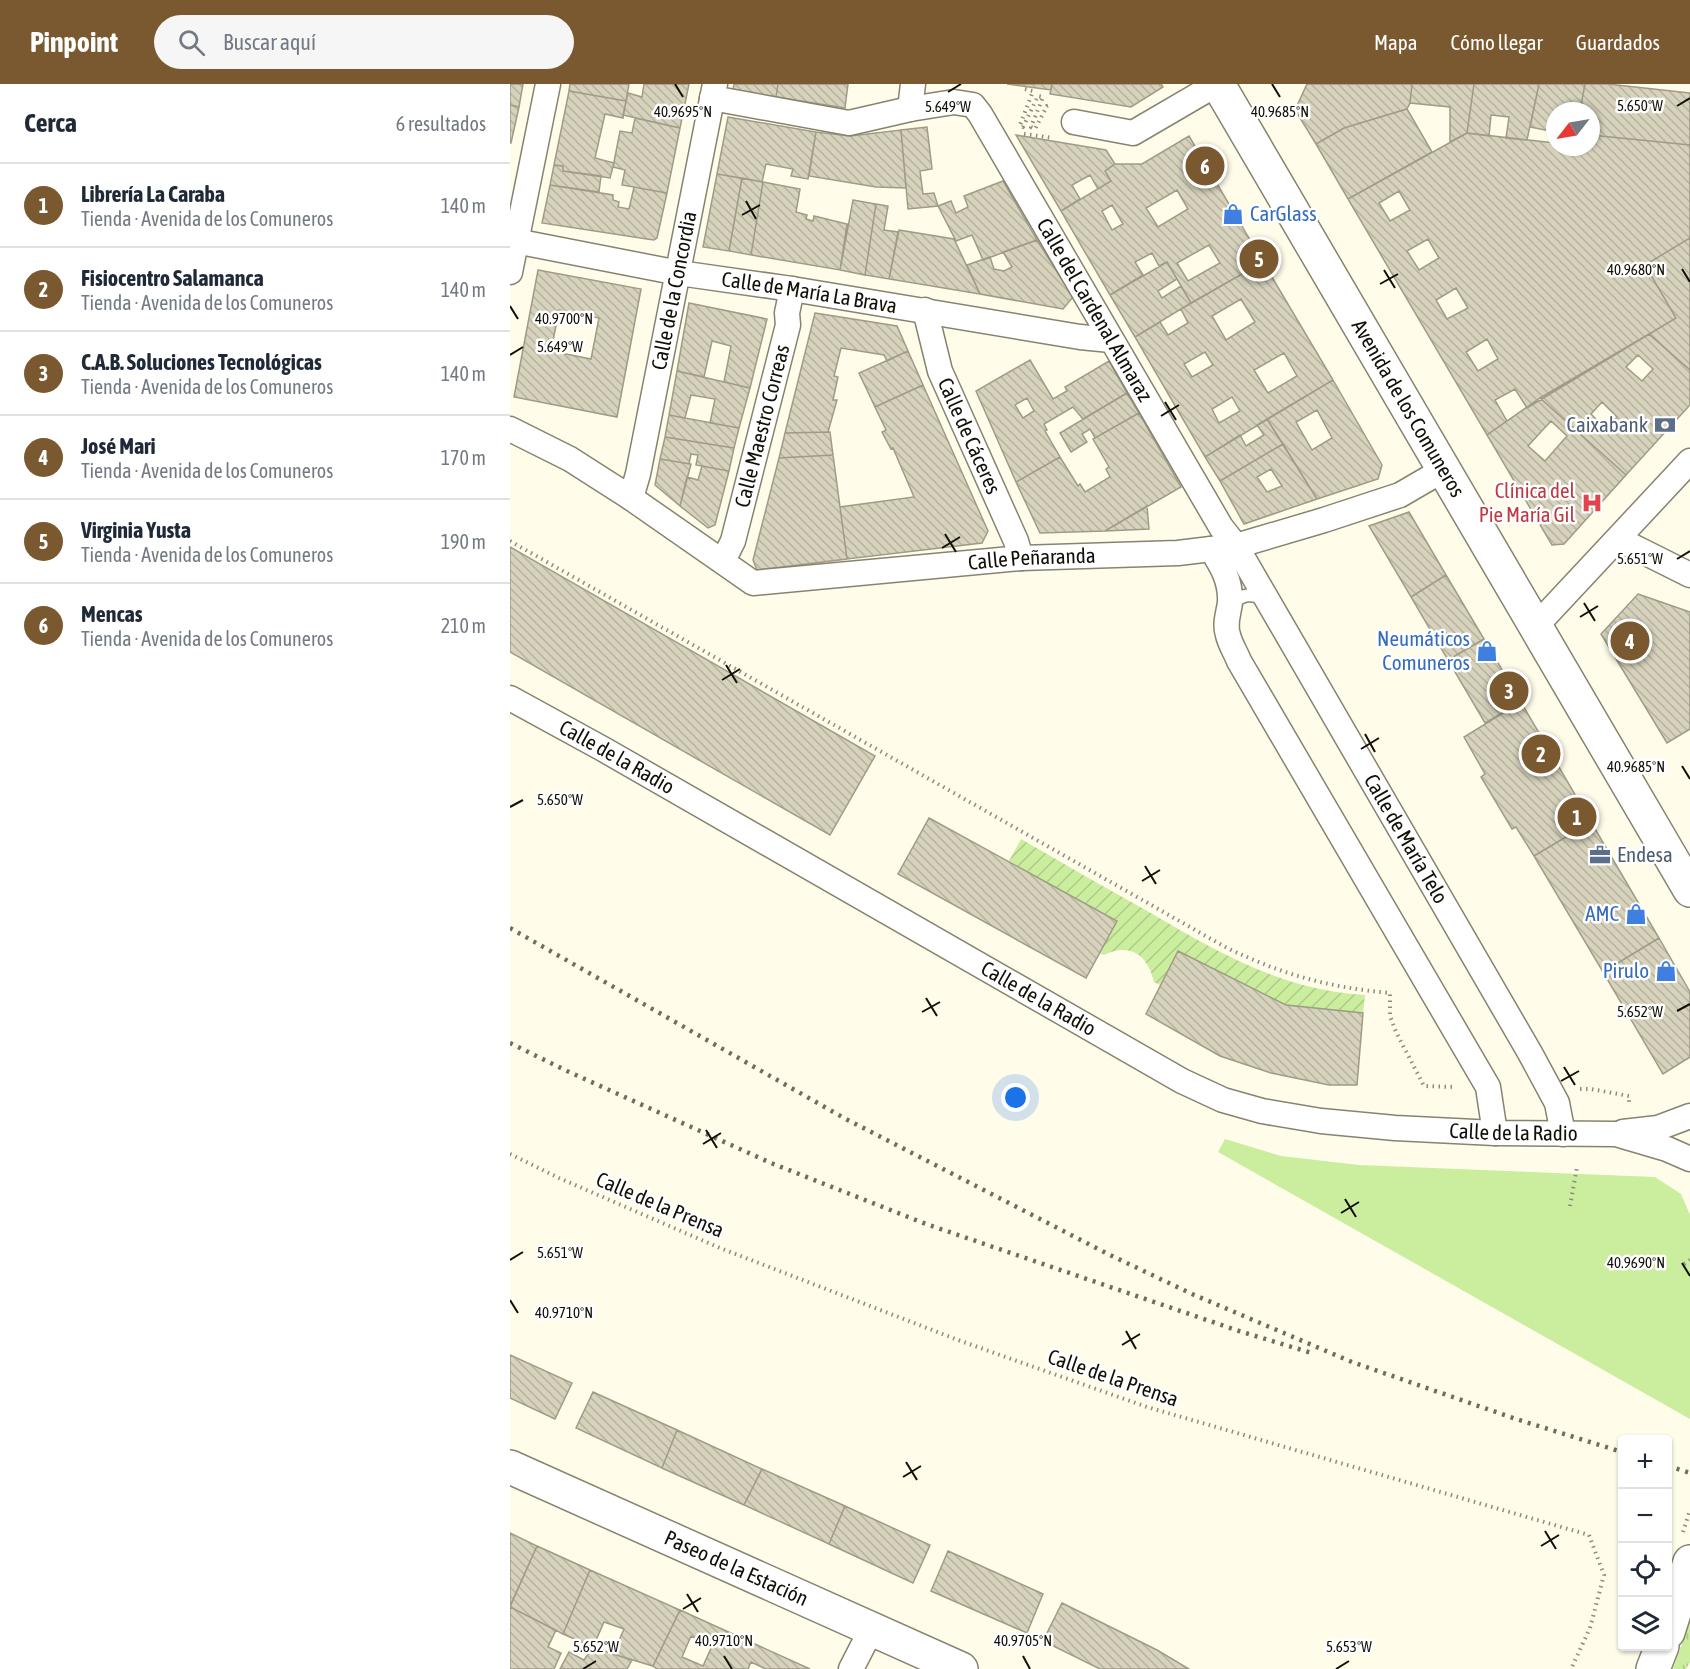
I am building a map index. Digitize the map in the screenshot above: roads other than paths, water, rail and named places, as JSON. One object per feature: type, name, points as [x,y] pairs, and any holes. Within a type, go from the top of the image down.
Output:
[{"type":"main road","name":"Avenida de los Comuneros","points":[[1217,84],[1690,890]]},
{"type":"main road","name":"Paseo de la Estación","points":[[510,1467],[961,1669]]},
{"type":"main road","points":[[1672,1619],[1690,1562]]},
{"type":"main road","points":[[1653,1669],[1660,1651]]},
{"type":"street","points":[[510,272],[514,241],[548,84]]},
{"type":"street","points":[[714,91],[849,123],[910,109],[913,84]]},
{"type":"street","points":[[1068,131],[1133,133],[1217,84]]},
{"type":"street","name":"Calle de la Concordia","points":[[631,498],[638,474],[679,273],[714,91]]},
{"type":"street","name":"Calle del Cardenal Almaraz","points":[[910,109],[954,102],[973,105],[980,114],[1221,527],[1236,546]]},
{"type":"street","name":"Calle de María La Brava","points":[[514,241],[679,273],[1111,340]]},
{"type":"street","name":"Calle Maestro Correas","points":[[723,561],[733,541],[788,325],[787,313],[792,289]]},
{"type":"street","name":"Calle de Cáceres","points":[[925,310],[940,371],[1022,558]]},
{"type":"street","name":"Calle Peñaranda","points":[[510,429],[570,459],[631,498],[753,583],[1022,558],[1178,553],[1236,546],[1400,495],[1443,470]]},
{"type":"street","points":[[1535,627],[1690,461]]},
{"type":"street","points":[[1618,539],[1690,575]]},
{"type":"street","name":"Calle de María Telo","points":[[1236,546],[1550,1088],[1557,1103],[1563,1134]]},
{"type":"street","points":[[1211,549],[1226,573],[1230,590],[1227,634],[1239,661],[1488,1087],[1495,1133]]},
{"type":"street","name":"Calle de la Radio","points":[[510,698],[1182,1081],[1223,1100],[1263,1111],[1321,1121],[1395,1128],[1495,1133],[1616,1134],[1658,1128],[1690,1116]]},
{"type":"street","name":"Calle de la Radio","points":[[1616,1134],[1667,1149],[1690,1159]]},
{"type":"street","points":[[851,1669],[871,1630]]},
{"type":"lane","points":[[1230,605],[1241,595],[1250,594],[1267,598]]},
{"type":"railway","points":[[510,928],[844,1118],[1108,1254],[1192,1294],[1352,1362],[1516,1419],[1618,1451]]},
{"type":"railway","points":[[510,1043],[771,1163],[926,1224],[1239,1331],[1315,1354]]},
{"type":"railway","points":[[1672,1467],[1690,1473]]},
{"type":"place","name":"Mencas","points":[[1205,166]]},
{"type":"place","name":"CarGlass","points":[[1233,214]]},
{"type":"place","name":"Virginia Yusta","points":[[1259,259]]},
{"type":"place","name":"Caixabank","points":[[1665,425]]},
{"type":"place","name":"Clínica del Pie María Gil","points":[[1592,503]]},
{"type":"place","name":"José Mari","points":[[1630,641]]},
{"type":"place","name":"Neumáticos Comuneros","points":[[1487,651]]},
{"type":"place","name":"C.A.B. Soluciones Tecnológicas","points":[[1509,691]]},
{"type":"place","name":"Fisiocentro Salamanca","points":[[1541,754]]},
{"type":"place","name":"Librería La Caraba","points":[[1577,817]]},
{"type":"place","name":"Endesa","points":[[1600,855]]},
{"type":"place","name":"AMC","points":[[1636,914]]},
{"type":"place","name":"Pirulo","points":[[1666,971]]}]
